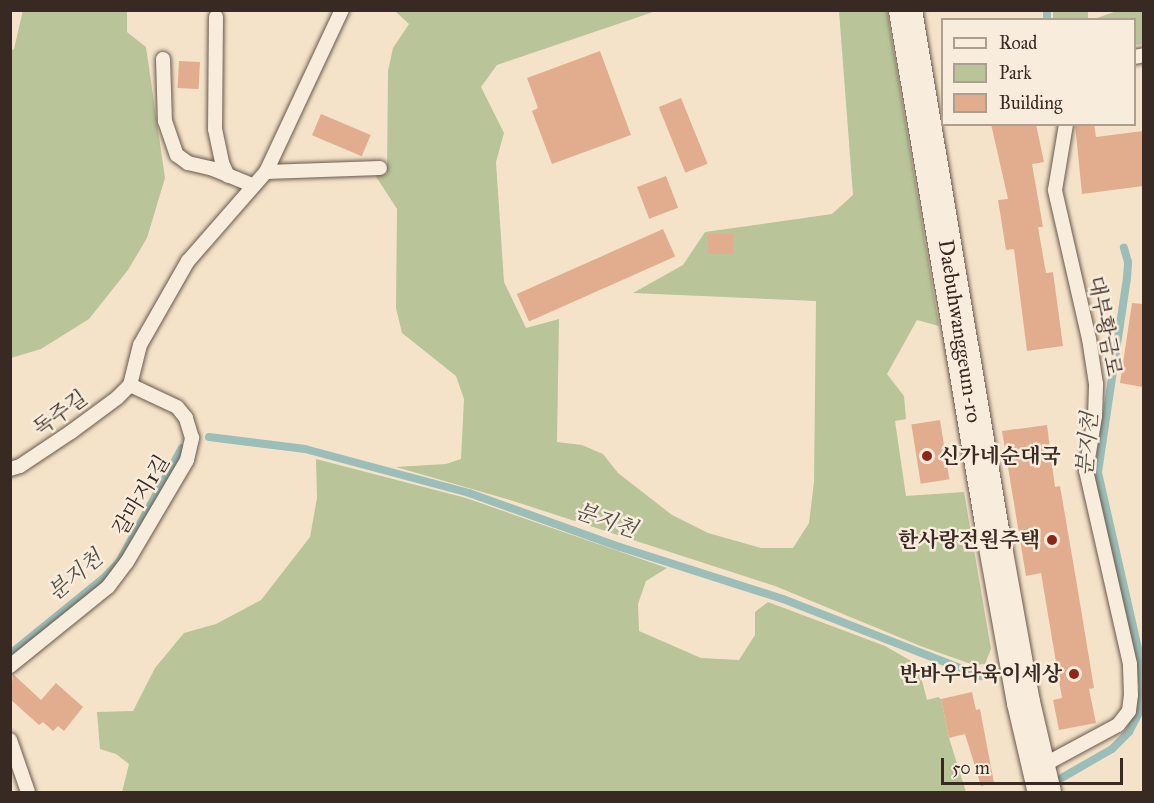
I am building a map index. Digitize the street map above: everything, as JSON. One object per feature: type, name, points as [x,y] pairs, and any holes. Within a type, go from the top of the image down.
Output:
[{"type":"main road","name":"Daebuhwanggeum-ro","points":[[905,10],[994,541],[1041,780]]},
{"type":"lane","points":[[130,385],[140,345],[188,261],[266,172],[342,10]]},
{"type":"lane","points":[[216,17],[215,129],[222,163],[228,176]]},
{"type":"lane","points":[[163,59],[165,121],[177,155],[188,163],[254,186]]},
{"type":"lane","name":"대부황금로","points":[[1041,780],[1118,725],[1129,711],[1131,694],[1130,664],[1086,471],[1095,416],[1096,384],[1089,339],[1055,190],[1066,126]]},
{"type":"lane","points":[[266,172],[381,168]]},
{"type":"lane","name":"독주길","points":[[10,469],[52,446],[117,398],[130,385]]},
{"type":"lane","name":"갈마지1길","points":[[10,666],[108,587],[127,562],[187,460],[192,438],[186,418],[177,407],[130,385]]},
{"type":"lane","points":[[10,740],[28,792]]},
{"type":"green space","points":[[23,10],[127,11],[127,32],[146,47],[165,178],[147,238],[128,270],[89,319],[41,349],[11,358],[10,51],[14,49]]},
{"type":"green space","points":[[1120,10],[1143,11],[1143,44],[1136,45],[1136,18],[1097,18]]},
{"type":"green space","points":[[395,11],[656,11],[497,65],[481,87],[504,133],[496,162],[504,282],[526,328],[559,319],[557,442],[582,445],[603,454],[618,473],[672,515],[708,533],[761,548],[793,548],[809,523],[814,482],[816,301],[633,293],[683,265],[705,232],[832,214],[853,195],[839,11],[887,11],[939,326],[917,320],[887,374],[904,396],[906,419],[895,421],[906,496],[964,492],[991,649],[985,664],[974,665],[923,647],[775,586],[510,500],[396,467],[446,464],[461,459],[464,399],[456,376],[402,333],[396,308],[397,209],[375,175],[387,174],[388,71],[393,48],[409,24]]},
{"type":"green space","points":[[1053,11],[1088,11],[1088,18],[1053,18]]},
{"type":"green space","points":[[316,459],[466,498],[667,568],[646,581],[638,604],[639,631],[701,658],[739,660],[755,635],[755,612],[768,602],[885,646],[913,662],[920,673],[927,700],[938,697],[941,699],[949,738],[966,792],[122,792],[129,764],[116,754],[100,749],[97,712],[133,711],[155,668],[184,633],[216,624],[261,600],[310,537],[317,498]]},
{"type":"building","points":[[600,51],[631,135],[552,164],[532,111],[538,108],[527,78]]},
{"type":"building","points":[[179,61],[200,62],[199,89],[178,88]]},
{"type":"building","points":[[681,98],[708,164],[685,173],[659,107]]},
{"type":"building","points":[[321,114],[371,135],[362,156],[312,135]]},
{"type":"building","points":[[991,126],[1036,126],[1044,162],[1032,164],[1043,227],[1038,227],[1046,273],[1053,272],[1063,346],[1027,351],[1014,249],[1006,250],[998,200],[1008,199]]},
{"type":"building","points":[[1075,126],[1094,126],[1096,137],[1143,131],[1143,186],[1082,194]]},
{"type":"building","points":[[666,176],[678,208],[649,219],[637,187]]},
{"type":"building","points":[[663,229],[675,256],[529,321],[517,294]]},
{"type":"building","points":[[708,234],[733,234],[733,254],[708,254]]},
{"type":"building","points":[[1132,303],[1143,304],[1143,387],[1120,383]]},
{"type":"building","points":[[940,420],[949,479],[921,484],[911,425]]},
{"type":"building","points":[[1047,425],[1055,487],[1060,486],[1094,688],[1089,689],[1096,723],[1059,730],[1053,700],[1062,698],[1041,573],[1026,576],[1002,431]]},
{"type":"building","points":[[13,674],[41,700],[56,683],[83,707],[64,731],[58,726],[53,731],[43,722],[39,725],[10,699]]},
{"type":"building","points":[[972,692],[976,710],[980,709],[994,783],[981,786],[965,734],[949,738],[941,699]]},
{"type":"waterway","name":"분지천","points":[[1047,10],[1047,18]]},
{"type":"waterway","name":"분지천","points":[[1058,780],[1112,749],[1129,732],[1139,712],[1143,687],[1139,653],[1098,472],[1127,278],[1128,262],[1124,248]]},
{"type":"waterway","name":"분지천","points":[[209,437],[305,449],[469,493],[620,547],[783,599],[981,676]]},
{"type":"waterway","name":"분지천","points":[[10,654],[105,577],[119,562],[182,448]]},
{"type":"place","name":"신가네순대국","points":[[927,456]]},
{"type":"place","name":"한사랑전원주택","points":[[1052,540]]},
{"type":"place","name":"반바우다육이세상","points":[[1074,674]]}]
